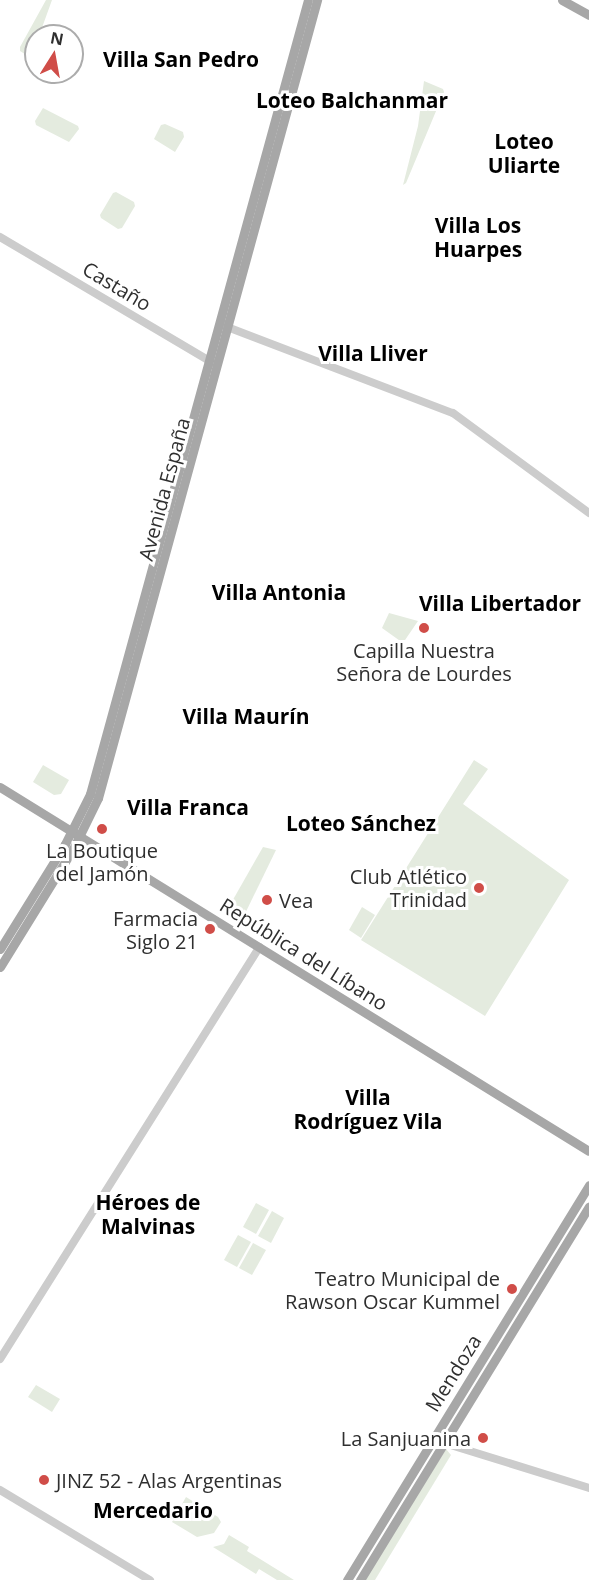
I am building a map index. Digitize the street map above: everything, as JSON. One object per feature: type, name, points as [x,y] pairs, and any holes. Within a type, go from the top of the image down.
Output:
[{"type":"main road","name":"Avenida España","points":[[0,968],[76,834],[90,794],[212,362],[308,0]]},
{"type":"main road","name":"Avenida España","points":[[222,325],[317,0]]},
{"type":"main road","points":[[562,0],[589,15]]},
{"type":"main road","name":"República del Líbano","points":[[0,787],[589,1151]]},
{"type":"main road","name":"Avenida España","points":[[0,949],[76,834]]},
{"type":"main road","name":"Mendoza","points":[[347,1580],[589,1185]]},
{"type":"main road","name":"Mendoza","points":[[360,1580],[589,1207]]},
{"type":"street","name":"Castaño","points":[[0,237],[212,362]]},
{"type":"street","points":[[222,325],[453,413],[589,513]]},
{"type":"street","points":[[0,1359],[259,947]]},
{"type":"street","points":[[434,1437],[444,1443],[589,1488]]},
{"type":"street","points":[[0,1490],[150,1580]]},
{"type":"shaded area","points":[[46,0],[52,0],[43,24],[33,24]]},
{"type":"shaded area","points":[[24,40],[24,54],[20,51]]},
{"type":"shaded area","points":[[424,81],[443,89],[444,92],[406,183],[403,185],[418,126]]},
{"type":"shaded area","points":[[43,108],[78,126],[79,129],[69,142],[36,125],[35,121]]},
{"type":"shaded area","points":[[165,124],[183,132],[184,137],[175,152],[154,139],[161,125]]},
{"type":"shaded area","points":[[116,192],[134,202],[135,206],[122,228],[118,229],[100,215],[113,193]]},
{"type":"shaded area","points":[[389,613],[418,621],[403,643],[382,628]]},
{"type":"shaded area","name":"Club Atlético Trinidad","points":[[474,760],[488,769],[463,804],[569,880],[485,1016],[361,940]]},
{"type":"shaded area","points":[[43,765],[69,780],[61,794],[54,795],[33,782]]},
{"type":"shaded area","points":[[263,847],[276,850],[240,924],[226,912]]},
{"type":"shaded area","points":[[362,907],[375,915],[361,938],[349,930]]},
{"type":"shaded area","points":[[256,1203],[269,1210],[256,1234],[243,1227]]},
{"type":"shaded area","points":[[272,1211],[284,1218],[271,1243],[258,1236]]},
{"type":"shaded area","points":[[238,1235],[251,1242],[237,1267],[224,1260]]},
{"type":"shaded area","points":[[253,1243],[266,1250],[252,1275],[239,1268]]},
{"type":"shaded area","points":[[36,1385],[60,1399],[52,1412],[28,1397]]},
{"type":"shaded area","points":[[446,1449],[451,1455],[375,1580],[365,1580]]},
{"type":"shaded area","points":[[186,1497],[218,1517],[221,1522],[214,1533],[197,1537],[172,1522]]},
{"type":"shaded area","points":[[229,1535],[249,1547],[247,1551],[294,1580],[277,1580],[259,1569],[256,1574],[213,1547],[224,1544]]},
{"type":"place","name":"Capilla Nuestra Señora de Lourdes","points":[[424,628]]},
{"type":"place","name":"La Boutique del Jamón","points":[[102,829]]},
{"type":"place","name":"Club Atlético Trinidad","points":[[479,888]]},
{"type":"place","name":"Vea","points":[[267,900]]},
{"type":"place","name":"Farmacia Siglo 21","points":[[210,929]]},
{"type":"place","name":"Teatro Municipal de Rawson Oscar Kummel","points":[[512,1289]]},
{"type":"place","name":"La Sanjuanina","points":[[483,1438]]},
{"type":"place","name":"JINZ 52 - Alas Argentinas","points":[[44,1480]]},
{"type":"district","name":"Villa San Pedro","points":[[181,59]]},
{"type":"district","name":"Loteo Balchanmar","points":[[352,100]]},
{"type":"district","name":"Loteo Uliarte","points":[[524,153]]},
{"type":"district","name":"Villa Los Huarpes","points":[[478,237]]},
{"type":"district","name":"Villa Lliver","points":[[373,353]]},
{"type":"district","name":"Villa Antonia","points":[[279,592]]},
{"type":"district","name":"Villa Libertador","points":[[500,603]]},
{"type":"district","name":"Villa Maurín","points":[[246,716]]},
{"type":"district","name":"Villa Franca","points":[[188,807]]},
{"type":"district","name":"Loteo Sánchez","points":[[361,823]]},
{"type":"district","name":"Villa Rodríguez Vila","points":[[368,1109]]},
{"type":"district","name":"Héroes de Malvinas","points":[[148,1214]]},
{"type":"district","name":"Mercedario","points":[[153,1510]]}]
